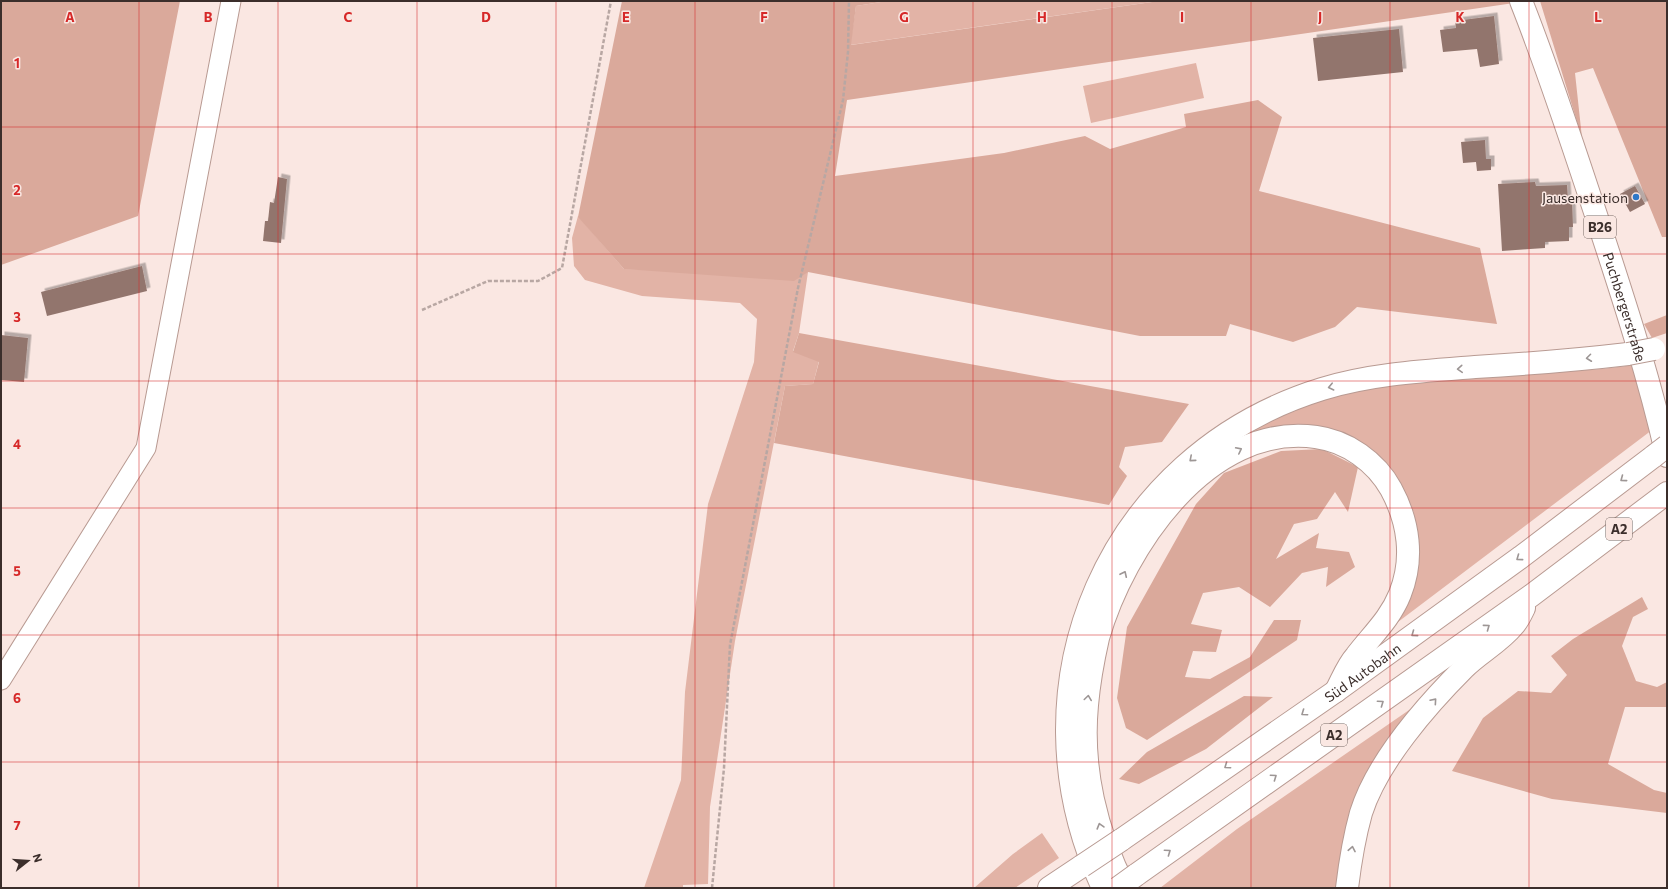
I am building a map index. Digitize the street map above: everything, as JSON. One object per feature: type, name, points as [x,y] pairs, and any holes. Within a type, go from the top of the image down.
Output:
[{"type":"main road","name":"Puchbergerstraße","points":[[1521,1],[1577,157],[1624,301],[1660,423],[1663,452]]},
{"type":"main road","points":[[1103,888],[1094,869],[1079,827],[1070,790],[1066,710],[1071,672],[1081,630],[1096,588],[1116,549],[1142,510],[1173,475],[1208,445],[1246,421],[1286,401],[1325,388],[1366,379],[1412,372],[1568,361],[1628,354],[1661,347]]},
{"type":"main road","points":[[1130,881],[1104,841],[1092,802],[1088,770],[1086,707],[1099,637],[1112,599],[1128,565],[1147,534],[1170,505],[1196,478],[1222,459],[1243,447],[1284,435],[1305,435],[1325,438],[1344,445],[1361,456],[1377,470],[1390,487],[1400,506],[1406,525],[1408,549],[1406,571],[1400,594],[1376,634],[1354,657],[1336,691]]},
{"type":"main road","name":"Süd Autobahn","points":[[1050,888],[1336,691],[1663,452]]},
{"type":"main road","name":"A2","points":[[1118,888],[1130,881],[1532,595],[1666,494]]},
{"type":"main road","points":[[1347,888],[1352,850],[1362,812],[1381,771],[1406,734],[1434,699],[1465,666],[1513,626],[1532,595]]},
{"type":"lane","points":[[1,680],[146,448],[230,1]]},
{"type":"path","points":[[422,310],[488,281],[538,281],[562,268],[611,1]]},
{"type":"path","points":[[712,888],[724,768],[730,645],[798,288],[843,100],[848,52],[849,1]]},
{"type":"shaded area","points":[[1,1],[180,1],[138,216],[1,265]]},
{"type":"shaded area","points":[[622,1],[887,1],[856,6],[851,45],[1159,1],[1513,1],[1514,3],[847,100],[835,176],[1004,153],[1085,136],[1110,149],[1186,127],[1184,114],[1258,100],[1282,117],[1259,191],[1480,248],[1497,324],[1357,307],[1335,327],[1293,342],[1230,324],[1226,336],[1140,336],[808,272],[794,281],[624,269],[578,217]]},
{"type":"shaded area","points":[[887,1],[1159,1],[850,45],[856,6]]},
{"type":"shaded area","points":[[1540,1],[1667,1],[1667,237],[1662,237],[1593,68],[1575,73],[1582,138]]},
{"type":"shaded area","points":[[1196,63],[1204,98],[1091,123],[1083,86]]},
{"type":"shaded area","points":[[578,216],[624,269],[808,272],[799,333],[793,351],[819,361],[813,384],[785,386],[735,641],[710,807],[708,884],[683,885],[683,888],[644,888],[681,780],[685,692],[708,504],[754,362],[757,319],[740,303],[642,296],[585,280],[574,266],[572,238]]},
{"type":"shaded area","points":[[1667,315],[1667,333],[1652,338],[1644,324]]},
{"type":"shaded area","points":[[799,333],[1189,404],[1162,442],[1125,447],[1119,467],[1127,476],[1109,505],[774,443],[785,386],[813,384],[819,362],[793,352]]},
{"type":"shaded area","points":[[1634,365],[1652,430],[1394,625],[1417,552],[1414,513],[1402,486],[1381,460],[1343,436],[1243,440],[1250,426],[1303,404],[1369,387],[1405,382],[1601,369]]},
{"type":"shaded area","points":[[1322,449],[1358,467],[1348,512],[1335,492],[1317,519],[1294,524],[1276,559],[1319,533],[1316,548],[1349,552],[1355,567],[1326,587],[1328,567],[1302,573],[1270,607],[1239,587],[1203,593],[1191,624],[1222,630],[1216,652],[1193,651],[1185,677],[1210,679],[1250,657],[1274,620],[1301,620],[1297,640],[1147,740],[1126,728],[1117,698],[1127,627],[1196,504],[1224,473],[1281,451]]},
{"type":"shaded area","points":[[1642,597],[1648,609],[1633,617],[1622,646],[1636,681],[1657,687],[1667,682],[1667,707],[1625,707],[1608,764],[1654,790],[1667,793],[1667,813],[1552,799],[1452,771],[1483,718],[1518,691],[1551,693],[1567,675],[1551,656],[1573,639]]},
{"type":"shaded area","points":[[1244,696],[1273,697],[1206,749],[1139,784],[1119,779],[1147,752]]},
{"type":"shaded area","points":[[1425,699],[1382,758],[1343,888],[1160,888],[1237,829]]},
{"type":"shaded area","points":[[1042,833],[1059,858],[1015,888],[974,888],[1013,854]]},
{"type":"building","points":[[1494,16],[1499,64],[1480,67],[1477,49],[1443,52],[1440,30],[1456,28],[1455,21]]},
{"type":"building","points":[[1399,29],[1403,72],[1318,81],[1313,38]]},
{"type":"building","points":[[1485,140],[1486,159],[1491,159],[1491,170],[1477,171],[1476,162],[1463,163],[1461,142]]},
{"type":"building","points":[[278,177],[287,179],[281,243],[263,241],[265,221],[268,221],[270,202],[274,203]]},
{"type":"building","points":[[1535,182],[1536,186],[1567,185],[1568,200],[1572,200],[1573,227],[1569,227],[1569,241],[1545,242],[1545,248],[1502,251],[1498,184]]},
{"type":"building","points":[[1635,186],[1645,204],[1630,212],[1620,194]]},
{"type":"building","points":[[142,266],[147,291],[47,316],[41,292]]},
{"type":"building","points":[[1,335],[28,338],[24,382],[1,380]]},
{"type":"place","name":"Jausenstation","points":[[1636,197]]}]
